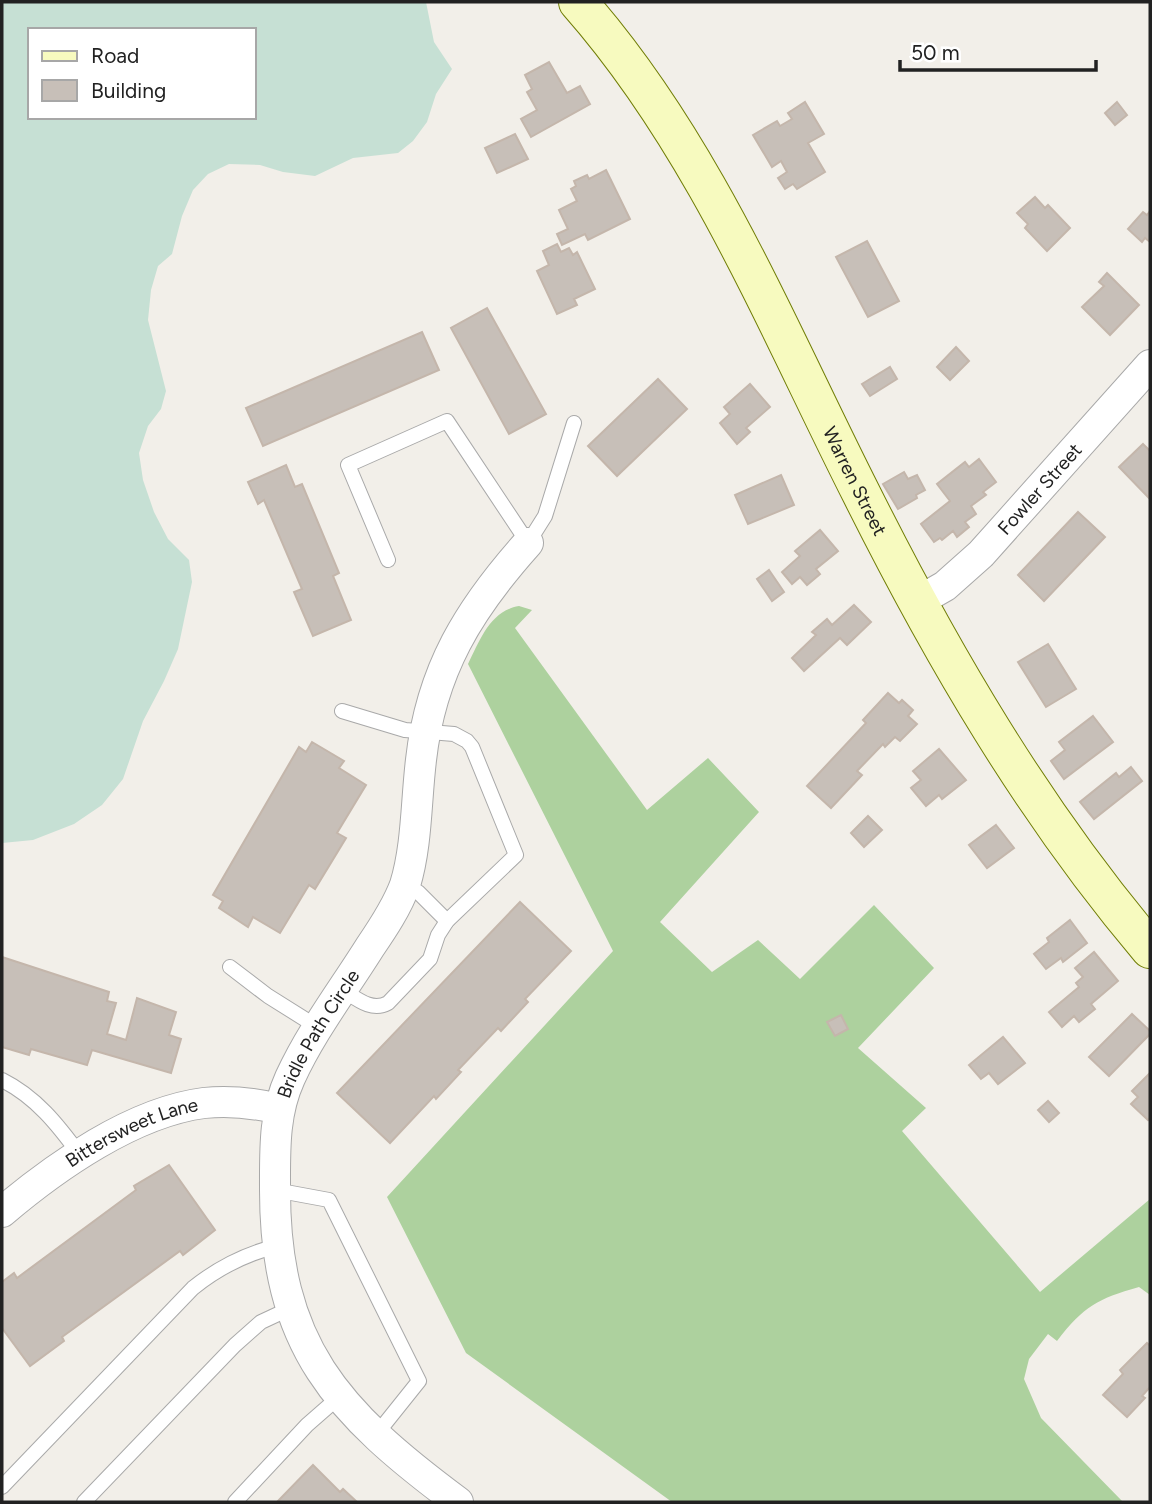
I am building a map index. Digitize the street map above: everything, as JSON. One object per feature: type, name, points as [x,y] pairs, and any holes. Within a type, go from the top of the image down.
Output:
[{"type":"main road","name":"Warren Street","points":[[578,2],[636,74],[705,184],[917,602],[971,698],[1038,801],[1108,897],[1150,949]]},
{"type":"street","name":"Fowler Street","points":[[917,602],[945,586],[981,554],[1150,365]]},
{"type":"street","name":"Bridle Path Circle","points":[[458,1502],[375,1436],[339,1397],[313,1359],[291,1308],[277,1246],[276,1131],[279,1109],[290,1077],[389,918],[404,886],[411,852],[425,733],[435,690],[458,635],[496,580],[528,543]]},
{"type":"street","name":"Bittersweet Lane","points":[[2,1212],[80,1155],[127,1129],[186,1107],[232,1102],[279,1109]]},
{"type":"lane","points":[[388,560],[348,465],[447,421],[528,543],[545,516],[574,423]]},
{"type":"lane","points":[[342,711],[393,727],[425,733],[454,734],[467,741],[472,747],[516,855],[447,921],[438,935],[430,959],[388,1003],[380,1007],[369,1005],[343,990]]},
{"type":"lane","points":[[404,886],[418,892],[447,921]]},
{"type":"lane","points":[[230,967],[268,996],[319,1028]]},
{"type":"lane","points":[[2,1080],[44,1110],[80,1155]]},
{"type":"lane","points":[[275,1190],[328,1200],[419,1381],[375,1436]]},
{"type":"lane","points":[[2,1486],[193,1288],[225,1264],[277,1246]]},
{"type":"lane","points":[[84,1502],[234,1345],[261,1322],[291,1308]]},
{"type":"lane","points":[[235,1502],[306,1425],[339,1397]]},
{"type":"green space","points":[[2,2],[426,2],[434,42],[452,69],[436,94],[427,122],[413,141],[398,153],[353,158],[315,176],[283,172],[260,165],[229,164],[208,174],[193,190],[182,216],[172,254],[158,266],[151,290],[148,320],[166,391],[161,409],[148,426],[139,453],[143,480],[154,512],[168,539],[189,560],[192,582],[178,649],[143,721],[123,779],[102,805],[74,824],[33,840],[2,843]]},
{"type":"green space","points":[[519,606],[532,610],[515,628],[647,810],[708,758],[759,812],[660,922],[712,972],[758,940],[800,979],[874,905],[934,968],[858,1048],[926,1108],[902,1131],[1040,1292],[1150,1199],[1150,1295],[1139,1287],[1112,1296],[1092,1305],[1075,1319],[1057,1341],[1048,1334],[1029,1359],[1024,1379],[1041,1418],[1123,1502],[672,1502],[466,1353],[387,1197],[613,951],[468,664],[493,620]]},
{"type":"building","points":[[549,62],[567,93],[580,86],[590,104],[531,137],[521,119],[537,110],[527,92],[532,89],[525,75]]},
{"type":"building","points":[[805,102],[824,134],[808,143],[825,172],[797,189],[793,184],[785,189],[778,178],[787,172],[781,161],[772,167],[753,135],[777,121],[780,126],[792,119],[788,113]]},
{"type":"building","points":[[1117,102],[1127,115],[1115,125],[1105,113]]},
{"type":"building","points":[[515,134],[528,159],[497,173],[485,148]]},
{"type":"building","points":[[606,170],[630,219],[588,240],[585,234],[562,245],[557,234],[568,229],[559,210],[577,201],[571,189],[576,186],[574,181],[587,175],[589,179]]},
{"type":"building","points":[[1035,197],[1045,208],[1048,205],[1070,228],[1047,251],[1025,228],[1028,224],[1017,213]]},
{"type":"building","points":[[1150,211],[1150,242],[1145,238],[1142,242],[1128,229],[1143,212],[1147,215]]},
{"type":"building","points":[[867,241],[899,301],[868,317],[836,257]]},
{"type":"building","points":[[557,244],[561,252],[569,248],[573,255],[577,252],[595,289],[574,299],[577,305],[557,314],[537,271],[549,265],[543,251]]},
{"type":"building","points":[[1107,273],[1139,305],[1110,335],[1082,307],[1104,286],[1099,282]]},
{"type":"building","points":[[487,308],[546,414],[509,434],[451,328]]},
{"type":"building","points":[[422,332],[439,370],[263,446],[246,408]]},
{"type":"building","points":[[956,347],[969,361],[950,380],[937,367]]},
{"type":"building","points":[[890,367],[897,379],[870,396],[862,384]]},
{"type":"building","points":[[658,379],[687,409],[617,476],[588,446]]},
{"type":"building","points":[[750,384],[770,407],[746,428],[750,432],[737,444],[720,423],[730,414],[724,407]]},
{"type":"building","points":[[1143,444],[1150,451],[1149,498],[1119,467]]},
{"type":"building","points":[[979,459],[996,482],[983,492],[986,495],[971,506],[976,514],[965,522],[969,527],[957,537],[953,531],[942,540],[940,538],[934,542],[921,524],[950,501],[937,484],[965,462],[969,467]]},
{"type":"building","points":[[286,465],[295,487],[302,484],[339,573],[333,576],[351,620],[313,636],[294,592],[302,589],[264,500],[258,504],[248,482]]},
{"type":"building","points":[[904,472],[908,479],[917,475],[925,490],[898,509],[883,484]]},
{"type":"building","points":[[781,475],[794,505],[748,524],[735,495]]},
{"type":"building","points":[[1078,512],[1105,537],[1044,601],[1018,575]]},
{"type":"building","points":[[820,530],[838,551],[816,569],[820,574],[807,585],[800,577],[792,584],[782,572],[800,556],[795,551]]},
{"type":"building","points":[[769,570],[784,592],[772,601],[757,579]]},
{"type":"building","points":[[854,605],[871,622],[847,645],[840,638],[804,671],[792,658],[816,635],[812,632],[827,619],[832,625]]},
{"type":"building","points":[[1048,644],[1076,689],[1046,707],[1018,662]]},
{"type":"building","points":[[888,693],[913,710],[908,716],[917,724],[900,741],[895,737],[885,747],[883,744],[857,771],[862,775],[831,808],[807,786],[866,723],[863,720]]},
{"type":"building","points":[[1093,716],[1113,742],[1064,779],[1051,761],[1065,750],[1059,742]]},
{"type":"building","points":[[312,742],[344,761],[339,768],[366,785],[337,833],[346,838],[315,889],[309,885],[280,933],[253,917],[248,927],[219,908],[223,901],[213,895],[299,747],[306,752]]},
{"type":"building","points":[[939,749],[966,780],[942,799],[939,795],[926,806],[911,788],[921,780],[913,771]]},
{"type":"building","points":[[1131,767],[1142,781],[1094,819],[1080,802],[1116,773],[1119,777]]},
{"type":"building","points":[[868,816],[882,830],[864,847],[851,833]]},
{"type":"building","points":[[996,825],[1014,848],[987,868],[969,845]]},
{"type":"building","points":[[520,902],[571,951],[525,999],[528,1002],[501,1031],[498,1028],[458,1070],[461,1072],[436,1099],[434,1096],[390,1143],[337,1093]]},
{"type":"building","points":[[1070,920],[1087,943],[1063,962],[1061,958],[1046,969],[1034,954],[1049,942],[1047,938]]},
{"type":"building","points":[[1094,952],[1118,981],[1091,1004],[1095,1009],[1079,1022],[1074,1016],[1062,1027],[1049,1012],[1079,987],[1076,983],[1083,977],[1075,968]]},
{"type":"building","points":[[2,957],[109,992],[107,1001],[116,1003],[107,1034],[126,1040],[137,998],[176,1012],[169,1035],[181,1039],[171,1073],[92,1050],[87,1065],[31,1049],[29,1055],[2,1047]]},
{"type":"building","points":[[1132,1014],[1150,1034],[1109,1076],[1089,1057]]},
{"type":"building","points":[[841,1015],[848,1029],[835,1036],[827,1022]]},
{"type":"building","points":[[1003,1037],[1025,1063],[998,1084],[989,1073],[981,1079],[969,1065]]},
{"type":"building","points":[[1150,1073],[1148,1120],[1131,1104],[1138,1097],[1132,1091]]},
{"type":"building","points":[[1048,1101],[1059,1113],[1049,1122],[1038,1110]]},
{"type":"building","points":[[169,1165],[215,1230],[183,1255],[180,1251],[62,1337],[64,1341],[30,1366],[2,1328],[2,1282],[14,1273],[17,1278],[136,1190],[134,1186]]},
{"type":"building","points":[[1147,1343],[1150,1346],[1150,1387],[1142,1396],[1145,1398],[1127,1417],[1103,1395],[1123,1374],[1120,1370]]},
{"type":"building","points":[[313,1465],[340,1492],[343,1489],[357,1502],[277,1502]]}]
